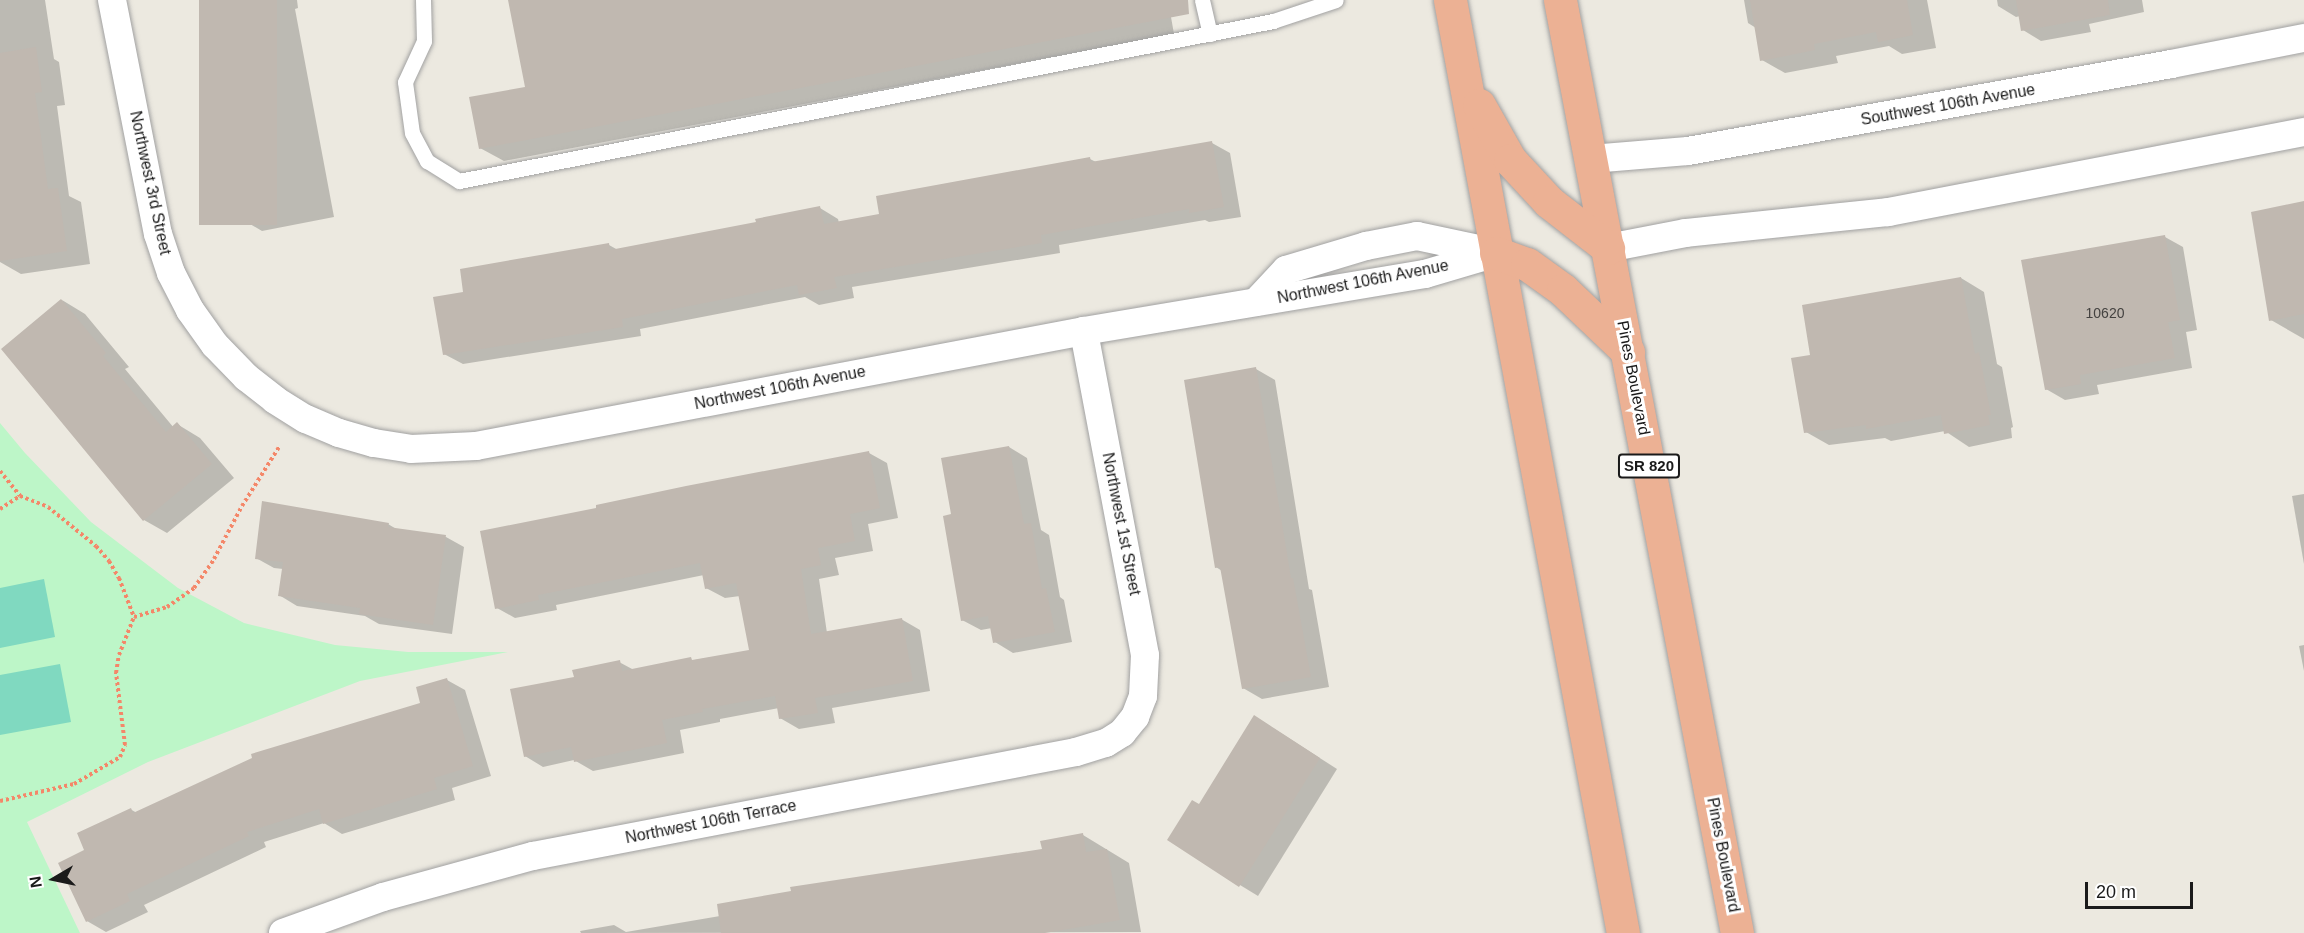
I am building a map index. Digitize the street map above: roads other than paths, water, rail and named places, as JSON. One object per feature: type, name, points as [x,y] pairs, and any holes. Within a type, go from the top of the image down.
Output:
[{"type":"highway","points":[[1450,0],[1623,933]]},
{"type":"highway","name":"Pines Boulevard","points":[[1560,0],[1737,933]]},
{"type":"highway","points":[[1467,82],[1510,160],[1549,202],[1608,248]]},
{"type":"highway","points":[[1496,253],[1527,264],[1563,290],[1628,352]]},
{"type":"street","name":"Northwest 3rd Street","points":[[112,0],[158,234],[171,273],[190,310],[215,345],[246,377],[275,400],[306,419]]},
{"type":"street","name":"Southwest 106th Avenue","points":[[1591,159],[1711,147],[2159,67],[2304,38]]},
{"type":"street","points":[[1608,248],[1686,233],[1888,212],[2304,132]]},
{"type":"street","name":"Northwest 106th Avenue","points":[[1256,302],[1286,270],[1366,246],[1418,236],[1496,253]]},
{"type":"street","name":"Northwest 106th Avenue","points":[[306,419],[339,433],[411,449],[476,446],[1084,331],[1425,274],[1496,253]]},
{"type":"street","name":"Northwest 1st Street","points":[[1084,331],[1145,655],[1145,688],[1135,717]]},
{"type":"street","name":"Northwest 106th Terrace","points":[[283,933],[383,897],[533,856],[1076,752],[1106,743],[1122,733],[1135,717]]},
{"type":"lane","points":[[423,0],[424,41],[405,82],[412,133],[427,161],[459,181],[1273,21],[1336,0]]},
{"type":"lane","points":[[1202,0],[1210,34]]}]
